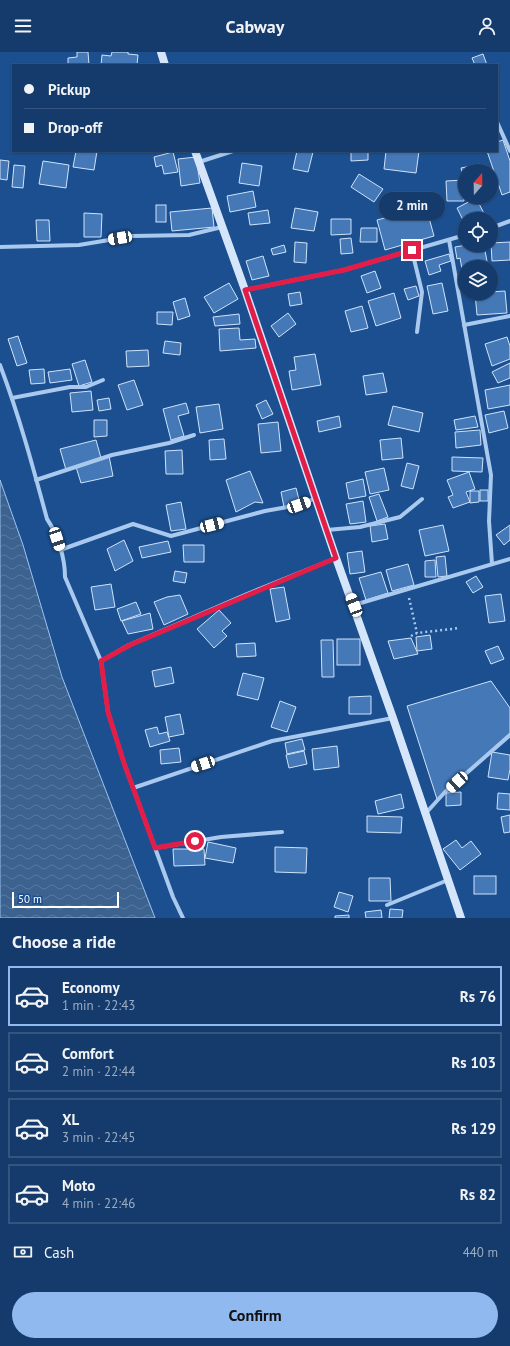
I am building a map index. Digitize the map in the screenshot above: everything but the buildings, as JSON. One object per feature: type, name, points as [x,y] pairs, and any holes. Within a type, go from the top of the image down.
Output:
[{"type":"main road","points":[[161,52],[165,64]]},
{"type":"main road","points":[[195,152],[245,290],[326,530],[354,605],[461,918]]},
{"type":"street","points":[[498,124],[510,151]]},
{"type":"street","points":[[199,162],[230,152]]},
{"type":"street","points":[[498,225],[510,221]]},
{"type":"street","points":[[0,247],[79,245],[133,236],[189,235],[222,227]]},
{"type":"street","points":[[245,290],[344,270],[458,238]]},
{"type":"street","points":[[448,240],[491,476],[490,521],[492,564]]},
{"type":"street","points":[[412,250],[422,292],[416,332]]},
{"type":"street","points":[[464,325],[510,316]]},
{"type":"street","points":[[0,365],[12,398],[47,519],[53,527],[65,565],[65,577],[101,661],[108,712],[133,788],[183,918]]},
{"type":"street","points":[[12,398],[70,387],[86,387],[104,380]]},
{"type":"street","points":[[36,480],[112,455],[169,443],[194,435]]},
{"type":"street","points":[[60,550],[133,524],[171,536],[265,511],[299,505],[316,498]]},
{"type":"street","points":[[326,530],[360,527],[400,517],[422,499]]},
{"type":"street","points":[[101,661],[130,645],[336,558]]},
{"type":"street","points":[[354,605],[510,559]]},
{"type":"street","points":[[133,788],[272,742],[393,718]]},
{"type":"street","points":[[426,813],[445,792],[510,735]]},
{"type":"street","points":[[155,848],[221,837],[282,832]]},
{"type":"street","points":[[387,905],[448,880]]},
{"type":"path","points":[[407,589],[417,633]]},
{"type":"path","points":[[411,636],[417,633],[460,628]]},
{"type":"water","points":[[0,480],[23,545],[62,677],[155,918],[0,918]]},
{"type":"route","points":[[195,841],[155,848],[124,763],[108,712],[101,661],[130,645],[247,594],[336,558],[245,290],[344,270],[412,250]]}]
